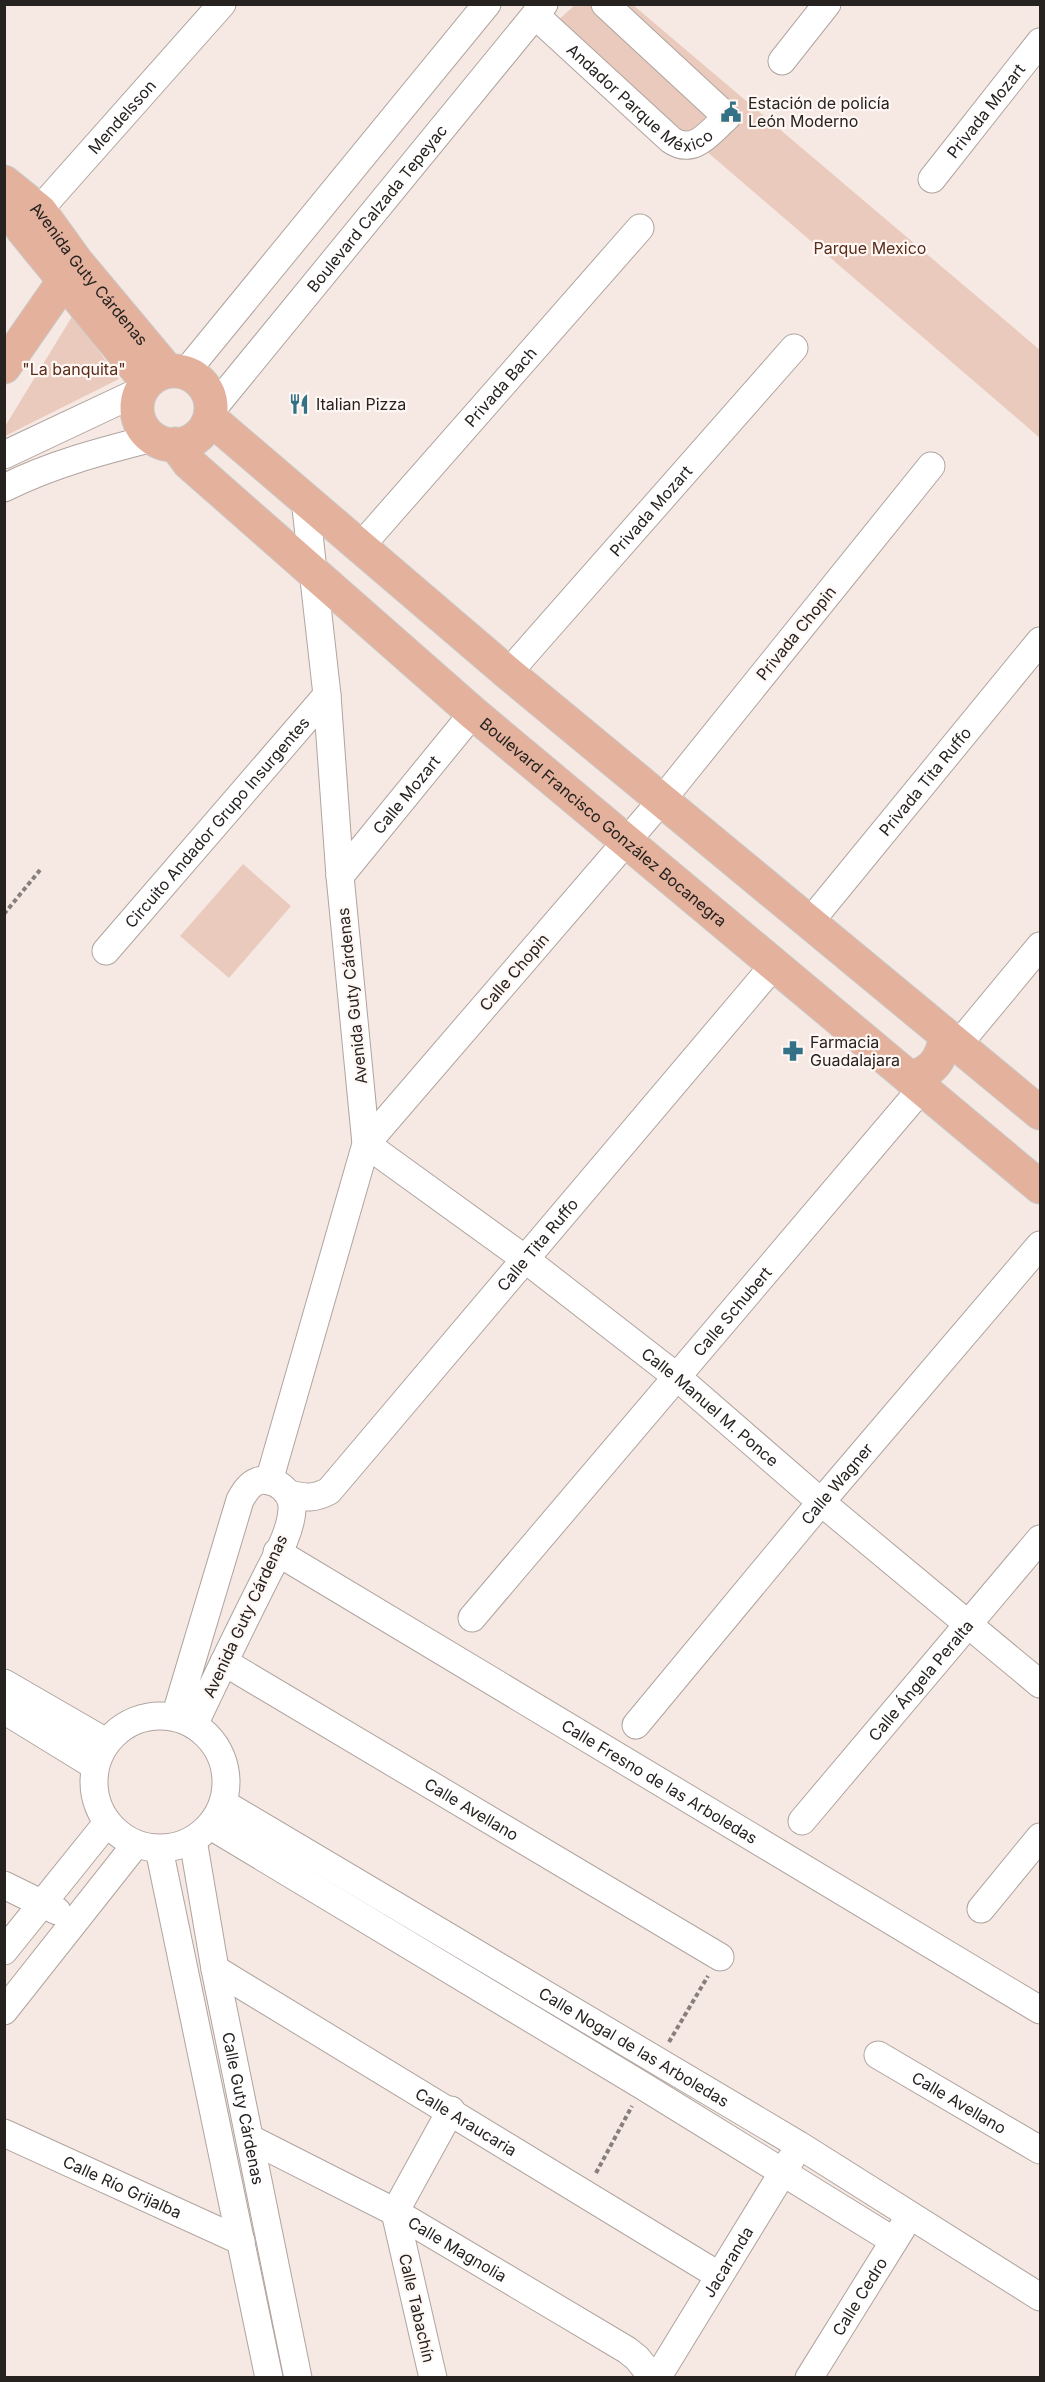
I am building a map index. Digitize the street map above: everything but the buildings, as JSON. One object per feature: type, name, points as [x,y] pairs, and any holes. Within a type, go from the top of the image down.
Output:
[{"type":"main road","name":"Avenida Guty Cárdenas","points":[[4,183],[31,220],[63,282],[160,379]]},
{"type":"main road","name":"Avenida Guty Cárdenas","points":[[4,191],[31,220],[76,261],[160,379]]},
{"type":"main road","points":[[4,367],[63,282]]},
{"type":"main road","points":[[211,415],[197,437],[164,441],[144,429],[138,416],[137,402],[160,379],[196,378],[205,387],[211,415],[360,547],[508,673],[1041,1113]]},
{"type":"main road","name":"Boulevard Francisco González Bocanegra","points":[[164,441],[473,713],[1041,1187]]},
{"type":"main road","points":[[916,1083],[936,1065],[952,1041]]},
{"type":"street","name":"Mendelsson","points":[[31,220],[222,4]]},
{"type":"street","points":[[4,455],[160,379],[465,33],[487,4]]},
{"type":"street","name":"Andador Parque México","points":[[539,10],[671,140],[686,148],[694,146],[727,117],[605,4]]},
{"type":"street","points":[[782,62],[827,4]]},
{"type":"street","name":"Boulevard Calzada Tepeyac","points":[[211,415],[539,10]]},
{"type":"street","points":[[465,33],[496,61]]},
{"type":"street","name":"Privada Mozart","points":[[932,179],[1041,42]]},
{"type":"street","name":"Privada Bach","points":[[360,547],[640,228]]},
{"type":"street","name":"Privada Mozart","points":[[508,673],[794,348]]},
{"type":"street","points":[[4,488],[28,476],[86,455],[164,441]]},
{"type":"street","name":"Privada Chopin","points":[[662,800],[931,466]]},
{"type":"street","name":"Avenida Guty Cárdenas","points":[[279,1488],[366,1144],[340,876],[327,695],[305,499]]},
{"type":"street","name":"Privada Tita Ruffo","points":[[809,923],[1041,641]]},
{"type":"street","name":"Circuito Andador Grupo Insurgentes","points":[[106,951],[327,695]]},
{"type":"street","name":"Calle Mozart","points":[[340,876],[473,713]]},
{"type":"street","name":"Calle Chopin","points":[[366,1144],[662,800]]},
{"type":"street","points":[[952,1041],[1041,946]]},
{"type":"street","name":"Calle Tita Ruffo","points":[[279,1488],[306,1499],[329,1491],[774,965]]},
{"type":"street","name":"Calle Schubert","points":[[472,1618],[677,1377],[916,1083]]},
{"type":"street","name":"Calle Manuel M. Ponce","points":[[366,1144],[525,1259],[677,1377],[821,1502],[1041,1684]]},
{"type":"street","name":"Calle Wagner","points":[[636,1725],[821,1502],[1041,1245]]},
{"type":"street","name":"Avenida Guty Cárdenas","points":[[257,1481],[279,1488],[292,1507],[290,1520],[278,1552],[224,1662],[184,1721],[240,1500],[246,1490],[257,1481]]},
{"type":"street","name":"Calle Ángela Peralta","points":[[802,1821],[1041,1539]]},
{"type":"street","name":"Calle Fresno de las Arboledas","points":[[278,1552],[1041,2010]]},
{"type":"street","name":"Calle Avellano","points":[[224,1662],[720,1957]]},
{"type":"street","points":[[4,1683],[100,1754]]},
{"type":"street","points":[[4,1710],[100,1754]]},
{"type":"street","points":[[149,1716],[184,1721],[213,1743],[225,1767],[227,1785],[209,1823],[177,1846],[148,1846],[120,1835],[107,1823],[97,1805],[93,1786],[100,1754],[125,1725],[149,1716]]},
{"type":"street","points":[[4,1951],[107,1823]]},
{"type":"street","name":"Calle Guty Cárdenas","points":[[209,1823],[215,1969],[298,2378]]},
{"type":"street","name":"Calle Nogal de las Arboledas","points":[[209,1823],[658,2061],[799,2145],[910,2217],[1041,2297]]},
{"type":"street","name":"Calle Nogal de las Arboledas","points":[[209,1823],[894,2241]]},
{"type":"street","points":[[981,1909],[1041,1837]]},
{"type":"street","points":[[4,2011],[76,1920],[148,1846]]},
{"type":"street","name":"Calle Guty Cárdenas","points":[[148,1846],[241,2241],[269,2378]]},
{"type":"street","points":[[4,1885],[76,1920]]},
{"type":"street","name":"Calle Araucaria","points":[[215,1969],[451,2110],[718,2275]]},
{"type":"street","name":"Calle Avellano","points":[[878,2055],[1041,2150]]},
{"type":"street","points":[[395,2212],[451,2110]]},
{"type":"street","name":"Calle Río Grijalba","points":[[4,2133],[241,2241]]},
{"type":"street","name":"Calle Magnolia","points":[[251,2139],[395,2212],[627,2350],[655,2378]]},
{"type":"street","name":"Jacaranda","points":[[655,2378],[799,2145]]},
{"type":"street","name":"Calle Tabachín","points":[[395,2212],[433,2378]]},
{"type":"street","name":"Calle Cedro","points":[[809,2378],[910,2217]]},
{"type":"path","points":[[4,914],[40,870]]},
{"type":"path","points":[[658,2061],[720,1957]]},
{"type":"path","points":[[585,2192],[643,2086]]},
{"type":"green space","name":"Parque Mexico","points":[[575,5],[633,5],[1040,350],[1040,438],[556,22]]},
{"type":"green space","name":"\"La banquita\"","points":[[73,315],[119,379],[5,436],[4,428]]},
{"type":"green space","points":[[243,864],[291,906],[229,978],[180,936]]},
{"type":"place","name":"Estación de policía León Moderno","points":[[731,112]]},
{"type":"place","name":"Italian Pizza","points":[[299,404]]},
{"type":"place","name":"Farmacia Guadalajara","points":[[793,1051]]}]
